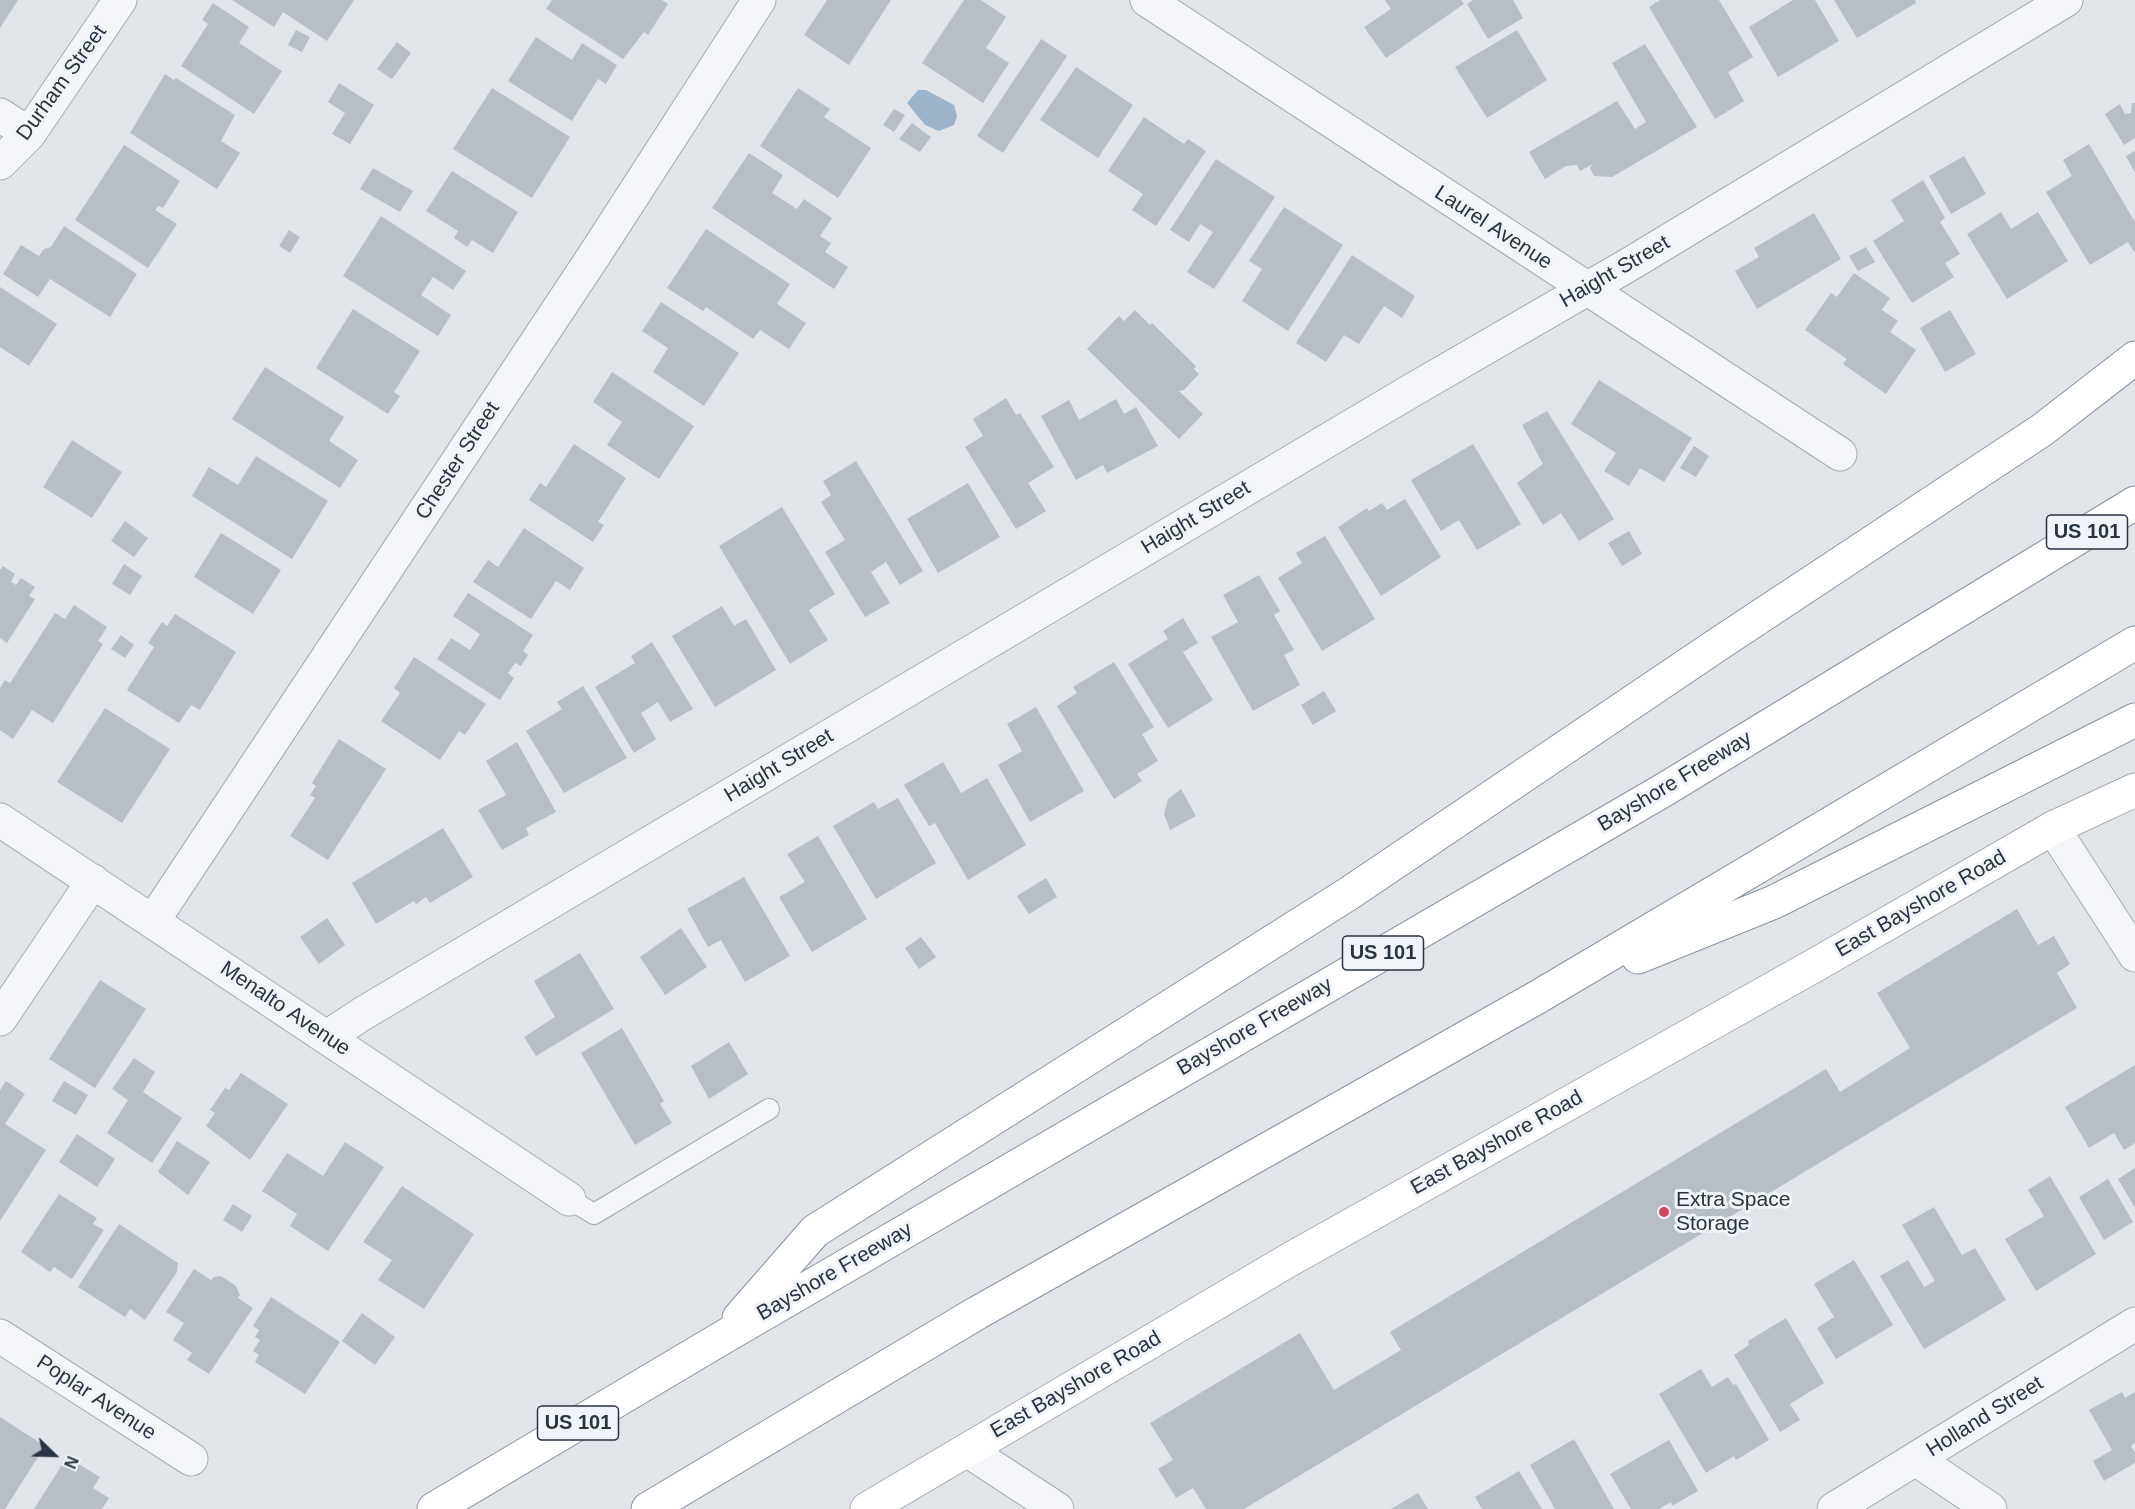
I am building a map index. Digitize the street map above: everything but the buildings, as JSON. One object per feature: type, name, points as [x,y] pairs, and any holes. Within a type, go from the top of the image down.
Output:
[{"type":"main road","points":[[722,1338],[815,1231],[1348,894],[1729,636],[2042,430],[2135,358]]},
{"type":"main road","name":"Bayshore Freeway","points":[[434,1509],[722,1338],[1662,791],[2135,503]]},
{"type":"main road","points":[[648,1509],[977,1313],[1536,998],[2135,643]]},
{"type":"main road","points":[[1536,998],[1774,902],[2135,720]]},
{"type":"main road","name":"East Bayshore Road","points":[[867,1509],[1289,1260],[1817,964],[2053,828],[2135,790]]},
{"type":"street","name":"Durham Street","points":[[0,163],[29,134],[120,0]]},
{"type":"street","name":"Chester Street","points":[[153,921],[597,250],[759,0]]},
{"type":"street","name":"Laurel Avenue","points":[[1147,0],[1840,454]]},
{"type":"street","name":"Haight Street","points":[[327,1037],[392,996],[1587,289],[2066,0]]},
{"type":"street","points":[[0,115],[29,134]]},
{"type":"street","name":"Menalto Avenue","points":[[0,820],[569,1199]]},
{"type":"street","points":[[2053,828],[2135,955]]},
{"type":"street","points":[[0,1019],[93,882]]},
{"type":"street","name":"Holland Street","points":[[1834,1509],[2135,1324]]},
{"type":"street","name":"Poplar Avenue","points":[[0,1336],[191,1459]]},
{"type":"street","points":[[967,1450],[1057,1509]]},
{"type":"street","points":[[1917,1460],[1990,1509]]},
{"type":"lane","points":[[569,1199],[594,1214],[769,1109]]},
{"type":"water","points":[[918,90],[926,90],[954,105],[957,116],[954,125],[939,131],[925,125],[907,103]]},
{"type":"place","name":"Extra Space Storage","points":[[1664,1212]]}]
